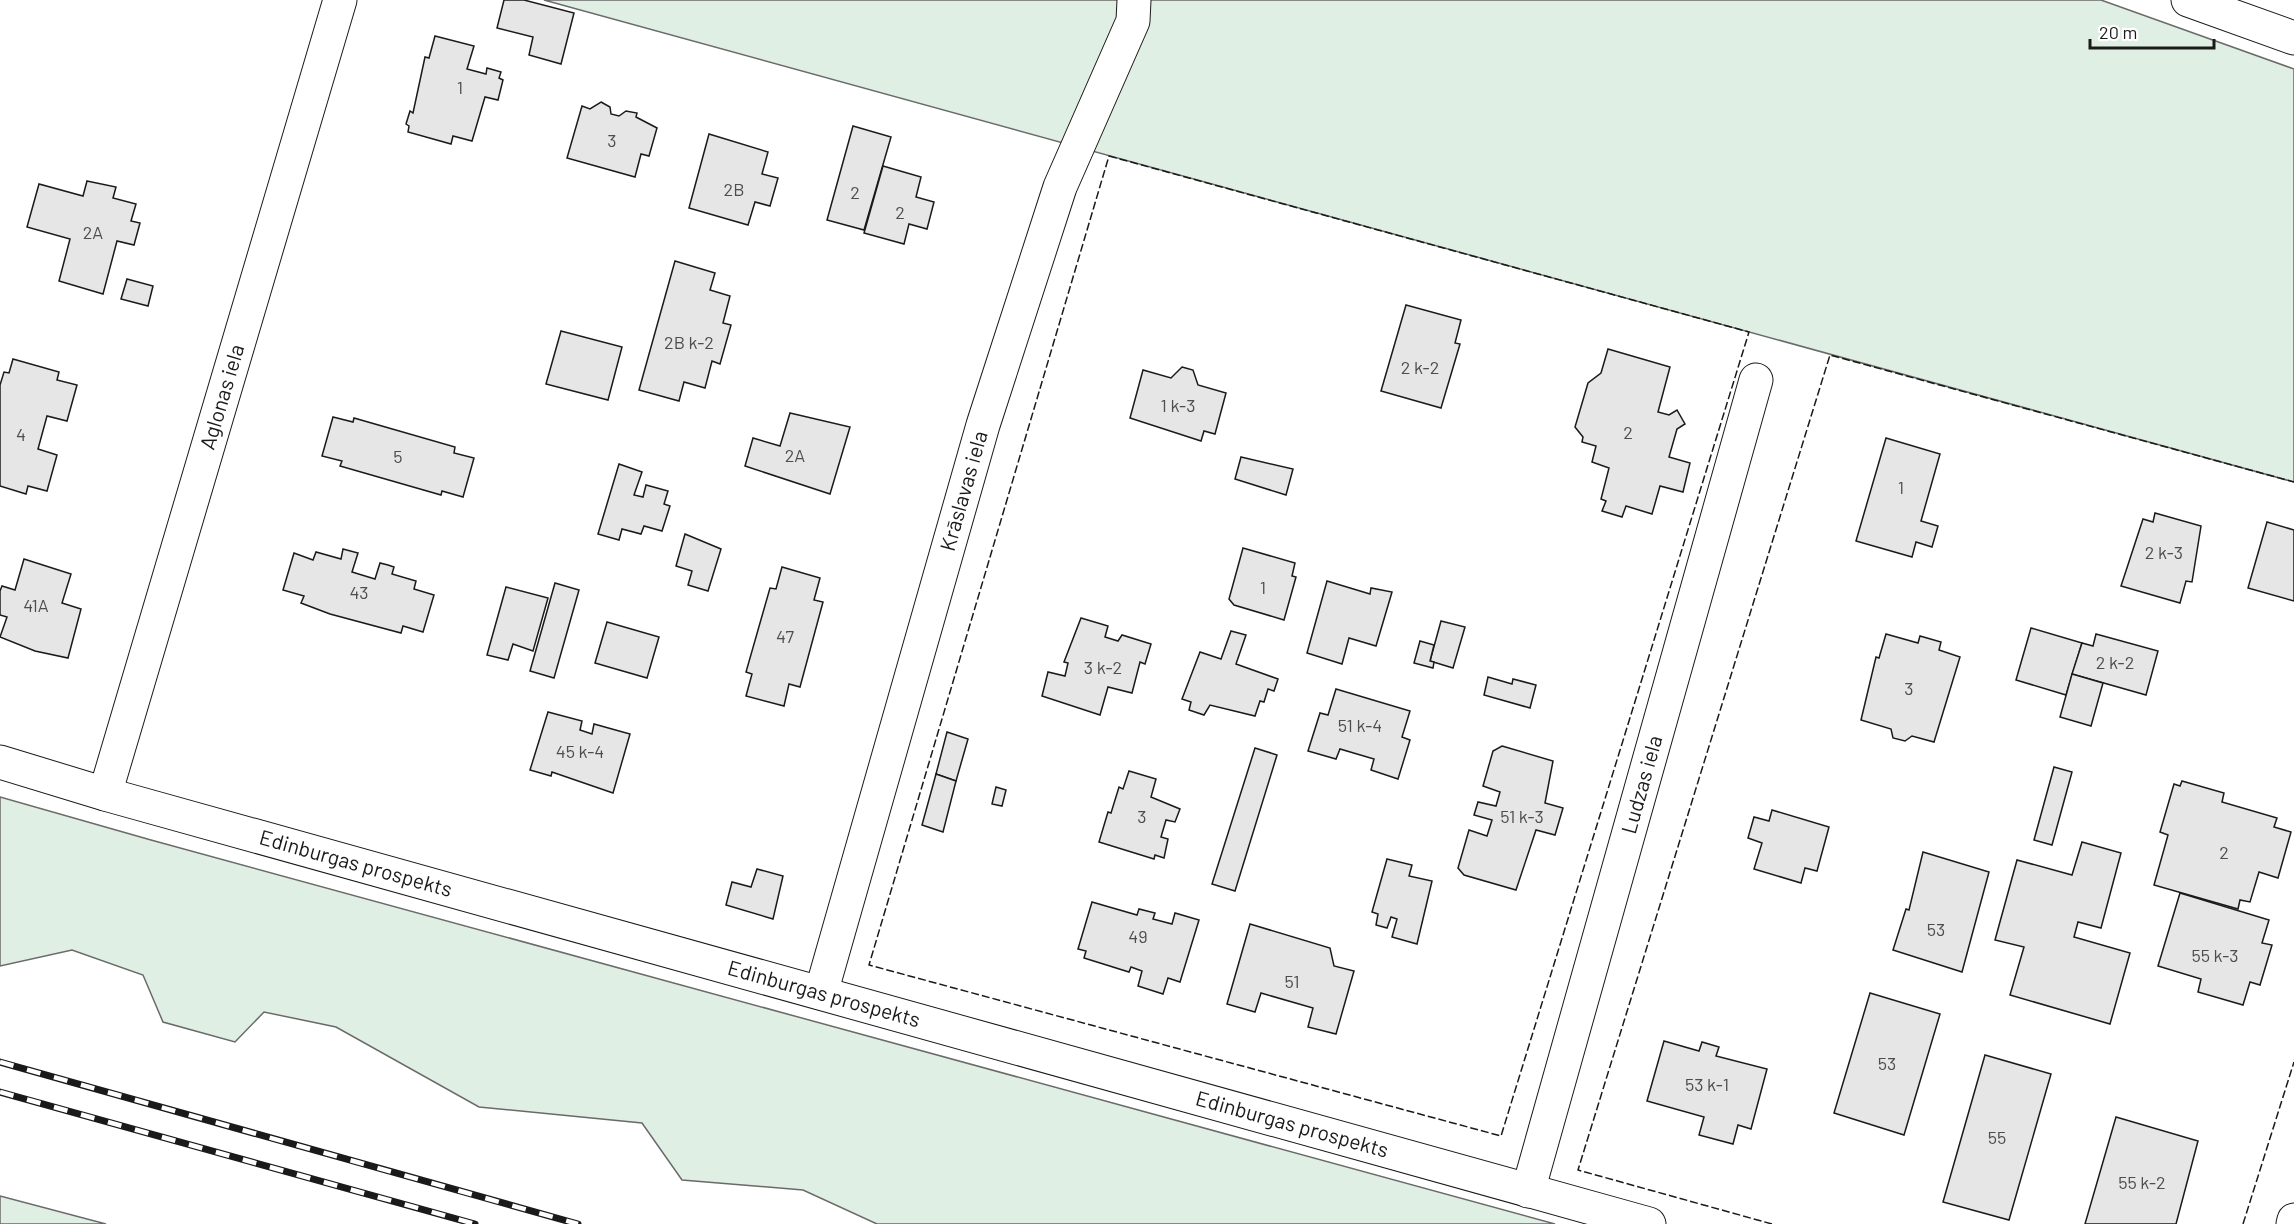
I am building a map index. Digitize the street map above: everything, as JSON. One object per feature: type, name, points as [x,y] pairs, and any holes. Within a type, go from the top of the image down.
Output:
[{"type":"street","name":"Aglonas iela","points":[[105,794],[340,0]]},
{"type":"street","name":"Krāslavas iela","points":[[821,993],[983,425],[1059,187],[1133,21],[1134,0]]},
{"type":"street","points":[[2188,0],[2294,38]]},
{"type":"street","name":"Ludzas iela","points":[[1528,1191],[1756,380]]},
{"type":"street","name":"Edinburgas prospekts","points":[[0,762],[105,794],[1649,1224]]},
{"type":"street","points":[[2293,1224],[2294,1220]]},
{"type":"green space","points":[[544,0],[2101,0],[2294,69],[2294,482]]},
{"type":"green space","points":[[0,797],[1555,1224],[877,1224],[803,1190],[682,1180],[642,1123],[479,1107],[336,1027],[264,1012],[235,1042],[163,1022],[143,975],[72,950],[0,966]]},
{"type":"green space","points":[[0,1196],[106,1224],[0,1224]]},
{"type":"building","points":[[504,0],[524,0],[574,13],[561,64],[529,55],[533,37],[497,28]]},
{"type":"building","points":[[435,36],[474,46],[467,69],[486,74],[487,68],[501,72],[499,78],[503,80],[498,100],[485,97],[472,141],[453,136],[451,144],[408,132],[409,126],[406,124],[410,111],[413,113],[425,57],[429,58]]},
{"type":"building","points":[[601,102],[610,107],[611,114],[619,116],[626,111],[637,113],[636,117],[657,128],[649,156],[641,154],[635,177],[567,158],[582,106],[590,109]]},
{"type":"building","points":[[853,126],[891,137],[864,230],[827,220]]},
{"type":"building","points":[[709,134],[768,152],[762,174],[778,178],[770,206],[755,202],[748,225],[689,208]]},
{"type":"building","points":[[883,166],[921,177],[916,197],[934,202],[927,229],[909,224],[904,244],[864,233]]},
{"type":"building","points":[[87,181],[116,187],[113,198],[136,204],[131,221],[140,223],[134,245],[117,241],[103,294],[59,281],[70,239],[27,227],[39,184],[83,196]]},
{"type":"building","points":[[675,261],[715,273],[710,290],[730,296],[723,323],[731,325],[720,364],[712,361],[705,388],[684,382],[679,401],[639,390]]},
{"type":"building","points":[[127,279],[153,286],[148,306],[121,299]]},
{"type":"building","points":[[1406,305],[1461,320],[1455,343],[1460,344],[1441,408],[1381,391]]},
{"type":"building","points":[[561,331],[622,347],[608,400],[546,384]]},
{"type":"building","points":[[1608,349],[1670,367],[1658,412],[1669,415],[1677,410],[1685,424],[1677,429],[1669,457],[1690,463],[1683,492],[1660,486],[1652,514],[1626,506],[1622,517],[1602,511],[1606,501],[1601,499],[1609,468],[1592,462],[1596,446],[1582,442],[1583,437],[1575,427],[1588,383],[1601,373]]},
{"type":"building","points":[[13,359],[59,372],[57,380],[77,385],[67,421],[47,416],[38,449],[57,455],[47,491],[28,486],[26,494],[0,486],[0,385],[4,372],[9,373]]},
{"type":"building","points":[[1182,367],[1193,370],[1198,385],[1226,393],[1215,434],[1204,431],[1201,441],[1130,418],[1143,370],[1171,378]]},
{"type":"building","points":[[790,413],[850,427],[830,494],[745,466],[753,438],[780,446]]},
{"type":"building","points":[[333,417],[353,422],[354,418],[455,447],[454,453],[474,458],[463,497],[442,491],[441,495],[340,466],[342,461],[322,456]]},
{"type":"building","points":[[1886,438],[1940,454],[1921,521],[1938,526],[1932,547],[1916,542],[1912,557],[1856,541]]},
{"type":"building","points":[[1241,457],[1293,469],[1286,495],[1235,479]]},
{"type":"building","points":[[619,464],[642,472],[634,495],[643,497],[646,485],[668,491],[664,504],[670,506],[662,531],[644,526],[641,534],[622,529],[619,540],[598,534]]},
{"type":"building","points":[[2155,513],[2201,526],[2192,582],[2186,581],[2180,603],[2121,586],[2143,519],[2153,522]]},
{"type":"building","points":[[2267,522],[2294,530],[2294,601],[2248,588]]},
{"type":"building","points":[[685,534],[721,549],[708,591],[688,585],[692,571],[676,566]]},
{"type":"building","points":[[1243,548],[1295,563],[1292,576],[1296,577],[1284,620],[1234,605],[1229,599]]},
{"type":"building","points":[[343,549],[358,553],[352,572],[375,579],[380,563],[388,565],[394,567],[392,574],[416,581],[414,589],[434,595],[423,632],[403,626],[401,633],[330,614],[301,603],[304,596],[283,590],[294,553],[313,560],[316,552],[341,559]]},
{"type":"building","points":[[24,559],[71,574],[62,603],[81,609],[68,658],[35,651],[0,637],[7,617],[0,615],[0,591],[2,586],[15,590]]},
{"type":"building","points":[[782,567],[820,578],[814,600],[823,602],[800,687],[789,684],[784,706],[746,696],[752,674],[746,672],[770,588],[776,589]]},
{"type":"building","points":[[1327,581],[1370,594],[1371,588],[1392,592],[1376,646],[1349,638],[1342,664],[1307,653]]},
{"type":"building","points":[[555,583],[579,590],[554,678],[530,671]]},
{"type":"building","points":[[506,587],[548,598],[533,651],[513,644],[508,660],[487,655]]},
{"type":"building","points":[[1081,618],[1108,626],[1105,637],[1118,641],[1122,635],[1151,644],[1145,664],[1140,662],[1132,693],[1108,687],[1100,715],[1042,696],[1048,672],[1065,676],[1068,663],[1064,662]]},
{"type":"building","points":[[1441,621],[1465,627],[1453,668],[1430,661]]},
{"type":"building","points":[[607,622],[659,637],[647,678],[595,663]]},
{"type":"building","points":[[2031,628],[2082,643],[2066,695],[2016,680]]},
{"type":"building","points":[[1231,631],[1246,635],[1236,664],[1278,679],[1274,691],[1268,689],[1264,702],[1260,701],[1255,716],[1210,705],[1204,715],[1189,710],[1191,702],[1182,699],[1200,652],[1221,659]]},
{"type":"building","points":[[1886,634],[1918,643],[1920,636],[1941,642],[1939,650],[1960,657],[1934,742],[1912,736],[1905,741],[1893,738],[1891,729],[1861,720],[1876,657],[1879,658]]},
{"type":"building","points":[[2096,634],[2158,651],[2146,695],[2072,674],[2082,643],[2093,646]]},
{"type":"building","points":[[1420,641],[1434,645],[1430,661],[1434,662],[1433,668],[1414,663]]},
{"type":"building","points":[[2072,674],[2103,683],[2091,726],[2060,717]]},
{"type":"building","points":[[1488,677],[1512,684],[1513,679],[1536,685],[1530,708],[1484,695]]},
{"type":"building","points":[[1336,689],[1410,711],[1402,737],[1410,740],[1398,779],[1371,770],[1374,759],[1340,749],[1336,759],[1308,751],[1320,713],[1328,715]]},
{"type":"building","points":[[548,712],[582,721],[580,730],[592,734],[594,724],[630,734],[613,793],[552,772],[551,776],[530,770]]},
{"type":"building","points":[[947,732],[968,739],[956,781],[936,774]]},
{"type":"building","points":[[1502,746],[1553,761],[1545,803],[1563,808],[1555,835],[1536,830],[1516,890],[1464,875],[1458,868],[1469,830],[1487,836],[1492,820],[1474,815],[1478,802],[1496,806],[1500,792],[1483,786],[1493,751]]},
{"type":"building","points":[[1255,748],[1277,755],[1235,891],[1212,884]]},
{"type":"building","points":[[2054,767],[2072,772],[2052,845],[2034,840]]},
{"type":"building","points":[[1129,771],[1156,779],[1151,797],[1180,809],[1175,822],[1166,820],[1161,837],[1168,839],[1164,858],[1155,855],[1154,859],[1099,842],[1108,812],[1111,813],[1119,787],[1123,789]]},
{"type":"building","points":[[936,774],[956,781],[943,832],[922,825]]},
{"type":"building","points":[[2182,781],[2224,793],[2222,802],[2277,818],[2274,827],[2291,832],[2278,878],[2259,872],[2250,902],[2240,900],[2238,909],[2154,885],[2168,835],[2160,832],[2174,784],[2180,786]]},
{"type":"building","points":[[996,787],[1006,790],[1002,806],[992,804]]},
{"type":"building","points":[[1772,810],[1829,827],[1817,871],[1805,868],[1801,883],[1754,869],[1762,843],[1748,838],[1754,817],[1769,821]]},
{"type":"building","points":[[2082,842],[2121,853],[2101,928],[2078,922],[2074,937],[2130,953],[2110,1024],[2010,995],[2024,947],[1995,940],[2017,860],[2072,875]]},
{"type":"building","points":[[1923,852],[1989,872],[1962,972],[1893,950],[1906,909],[1909,910]]},
{"type":"building","points":[[1387,859],[1412,865],[1409,876],[1432,881],[1417,944],[1392,937],[1397,919],[1391,917],[1387,928],[1376,925],[1378,914],[1372,912]]},
{"type":"building","points":[[757,869],[783,876],[773,919],[726,905],[732,882],[751,887]]},
{"type":"building","points":[[2180,893],[2269,920],[2262,943],[2272,945],[2260,985],[2250,982],[2243,1005],[2198,992],[2201,979],[2158,966]]},
{"type":"building","points":[[1092,902],[1137,915],[1139,909],[1155,913],[1153,919],[1172,924],[1175,913],[1199,920],[1180,982],[1168,978],[1163,994],[1138,986],[1142,971],[1131,967],[1129,972],[1084,958],[1086,951],[1078,949]]},
{"type":"building","points":[[1250,924],[1330,948],[1334,966],[1354,971],[1336,1034],[1308,1027],[1313,1008],[1261,993],[1255,1012],[1227,1004]]},
{"type":"building","points":[[1870,993],[1940,1014],[1904,1135],[1834,1113]]},
{"type":"building","points":[[1664,1041],[1699,1051],[1702,1042],[1719,1047],[1716,1056],[1767,1069],[1751,1129],[1738,1125],[1733,1144],[1699,1135],[1704,1117],[1647,1101]]},
{"type":"building","points":[[1985,1055],[2051,1074],[2009,1220],[1943,1202]]},
{"type":"building","points":[[2116,1117],[2198,1141],[2176,1224],[2085,1224]]},
{"type":"railway","points":[[0,1062],[578,1224]]},
{"type":"railway","points":[[0,1092],[475,1224]]},
{"type":"fence","points":[[1109,156],[1749,332],[1501,1136],[869,965],[1109,156]]},
{"type":"fence","points":[[1772,1224],[1578,1170],[1830,355],[2294,482]]},
{"type":"fence","points":[[2243,1224],[2294,1062]]}]
